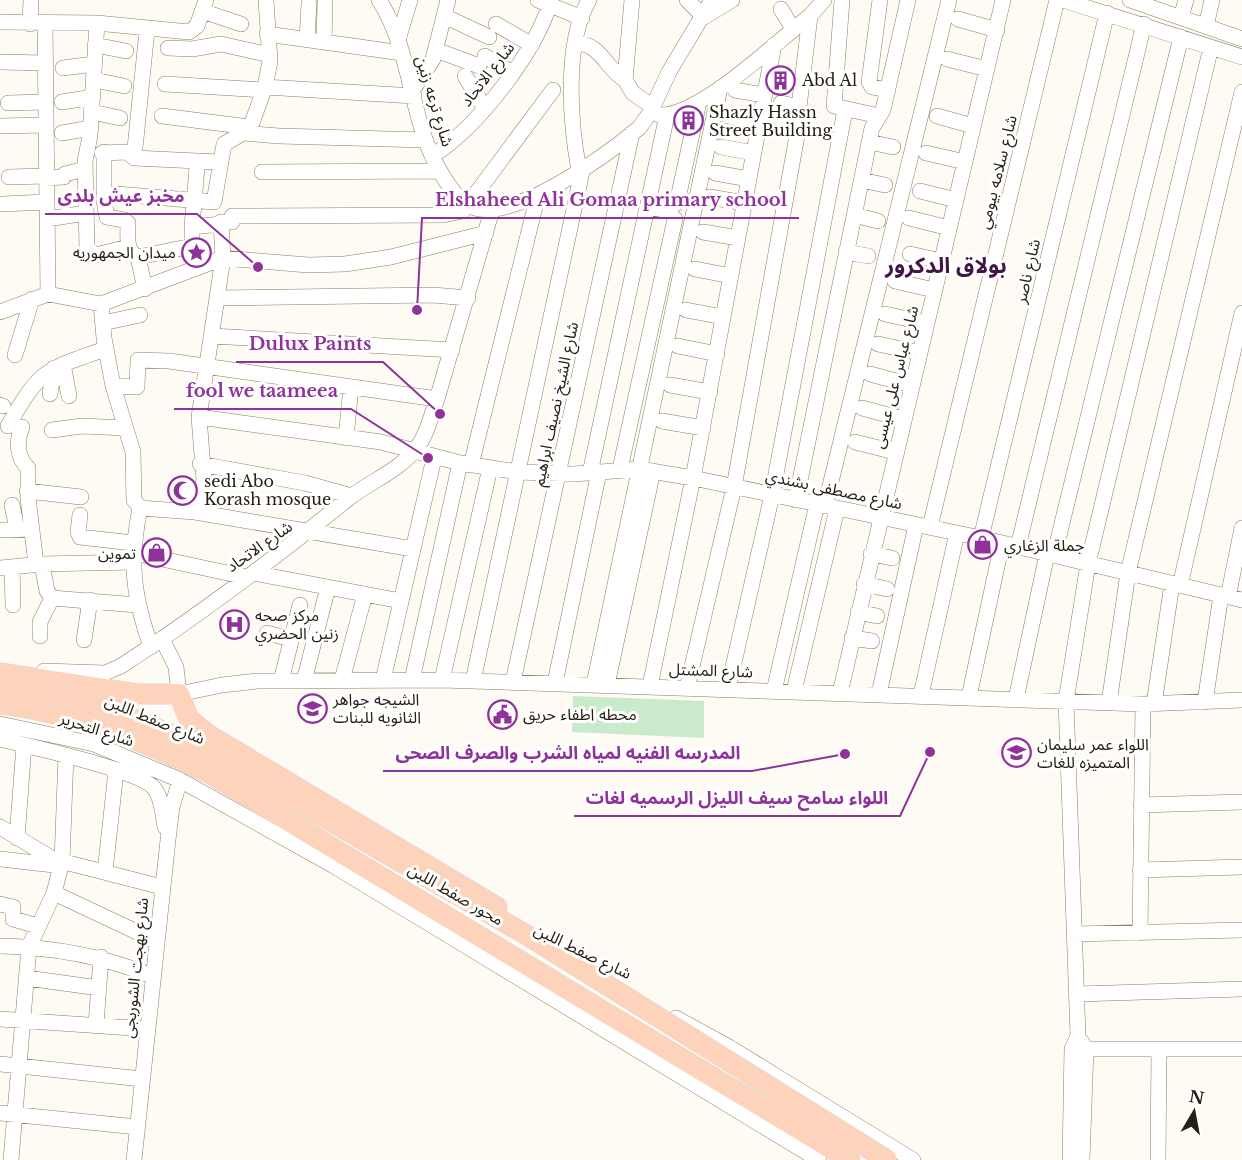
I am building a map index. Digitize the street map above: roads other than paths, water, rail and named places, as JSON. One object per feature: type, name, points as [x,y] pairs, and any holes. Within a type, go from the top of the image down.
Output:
[{"type":"main road","points":[[0,673],[137,694],[179,694],[186,713],[197,726],[500,909],[530,937]]},
{"type":"main road","name":"محور صفط اللبن","points":[[0,683],[100,705],[193,743],[530,937],[887,1160]]},
{"type":"main road","name":"محور صفط اللبن","points":[[0,704],[62,716],[116,732],[166,752],[212,775],[850,1160]]},
{"type":"street","points":[[31,0],[45,63],[48,294]]},
{"type":"street","points":[[190,0],[205,4],[241,24]]},
{"type":"street","points":[[104,193],[214,202],[219,162],[224,144],[246,130],[265,88],[270,55],[266,0]]},
{"type":"street","name":"شارع ترعه زنين","points":[[379,0],[400,46],[425,140],[435,163],[469,206]]},
{"type":"street","points":[[267,34],[324,42],[400,46],[410,0]]},
{"type":"street","points":[[165,84],[413,93],[429,67],[436,50],[448,0]]},
{"type":"street","points":[[473,681],[581,169],[573,138],[571,105],[575,43],[589,0]]},
{"type":"street","points":[[625,80],[633,0]]},
{"type":"street","points":[[687,0],[704,17]]},
{"type":"street","points":[[469,206],[492,210],[507,208],[538,195],[581,169],[632,133],[651,110],[669,72],[704,17],[712,0]]},
{"type":"street","points":[[704,17],[732,0]]},
{"type":"street","points":[[842,0],[834,105],[845,110],[879,116]]},
{"type":"street","points":[[880,0],[868,82],[872,87],[888,90]]},
{"type":"street","points":[[796,500],[873,124],[879,116],[888,90],[908,0]]},
{"type":"street","points":[[774,690],[826,506],[949,0]]},
{"type":"street","name":"شارع عباس على عيسى","points":[[840,693],[879,518],[1003,0]]},
{"type":"street","name":"شارع سلامه بيومي","points":[[879,694],[1057,0]]},
{"type":"street","points":[[1063,0],[1242,57]]},
{"type":"street","points":[[1130,0],[1158,4],[1181,17],[1242,39]]},
{"type":"street","points":[[1181,17],[1186,0]]},
{"type":"street","points":[[1206,26],[1212,0]]},
{"type":"street","points":[[324,42],[325,2]]},
{"type":"street","points":[[546,2],[582,18]]},
{"type":"street","name":"شارع الاتحاد","points":[[435,163],[512,73],[532,45],[541,31],[546,2]]},
{"type":"street","points":[[0,22],[97,23],[147,30],[192,32],[205,4]]},
{"type":"street","points":[[307,40],[309,4]]},
{"type":"street","points":[[575,43],[591,45],[651,110],[668,115],[728,89],[816,6]]},
{"type":"street","points":[[781,103],[799,106],[816,6]]},
{"type":"street","points":[[780,9],[793,29]]},
{"type":"street","name":"شارع ناصر","points":[[981,538],[1107,13]]},
{"type":"street","points":[[444,16],[493,30],[532,45]]},
{"type":"street","points":[[958,19],[997,30]]},
{"type":"street","points":[[97,23],[91,128],[85,169],[87,248],[91,254],[192,246],[198,167]]},
{"type":"street","points":[[1018,547],[1144,24]]},
{"type":"street","points":[[134,158],[147,30]]},
{"type":"street","points":[[1016,699],[1180,37]]},
{"type":"street","points":[[168,48],[192,49],[220,44],[270,55]]},
{"type":"street","points":[[95,45],[126,51]]},
{"type":"street","points":[[650,686],[710,392],[774,45]]},
{"type":"street","points":[[1082,1160],[1066,705],[1088,564],[1211,47]]},
{"type":"street","points":[[436,50],[482,61],[512,73]]},
{"type":"street","points":[[947,59],[987,69]]},
{"type":"street","points":[[0,62],[45,63]]},
{"type":"street","points":[[63,69],[94,72],[124,86]]},
{"type":"street","points":[[465,76],[484,107]]},
{"type":"street","points":[[687,687],[734,487],[800,119],[799,109],[728,89]]},
{"type":"street","points":[[600,685],[728,89]]},
{"type":"street","points":[[195,512],[204,480],[200,464],[199,417],[219,298],[226,223],[232,216],[443,215],[463,211],[469,206],[553,90]]},
{"type":"street","points":[[1109,703],[1128,573],[1242,92]]},
{"type":"street","points":[[8,103],[45,102]]},
{"type":"street","points":[[62,102],[92,105],[120,118]]},
{"type":"street","points":[[620,469],[699,102]]},
{"type":"street","points":[[728,689],[772,495],[845,110]]},
{"type":"street","points":[[555,683],[595,472],[668,115]]},
{"type":"street","points":[[162,116],[279,136],[425,140]]},
{"type":"street","points":[[728,116],[759,121]]},
{"type":"street","points":[[937,116],[974,126]]},
{"type":"street","points":[[0,126],[45,124]]},
{"type":"street","points":[[62,133],[91,128]]},
{"type":"street","name":"شارع الشيخ نصيف ابراهيم","points":[[513,682],[632,133]]},
{"type":"street","points":[[869,142],[893,147]]},
{"type":"street","points":[[721,147],[754,153]]},
{"type":"street","points":[[145,289],[133,252],[128,223],[124,220],[108,219],[104,193],[103,152],[127,152],[134,158],[219,162]]},
{"type":"street","points":[[926,153],[965,162]]},
{"type":"street","points":[[262,172],[435,163]]},
{"type":"street","points":[[9,177],[64,177],[65,174],[85,169]]},
{"type":"street","points":[[715,173],[749,179]]},
{"type":"street","points":[[861,180],[885,185]]},
{"type":"street","points":[[920,191],[956,200]]},
{"type":"street","points":[[412,680],[465,464],[538,195]]},
{"type":"street","points":[[710,197],[744,204]]},
{"type":"street","points":[[2,204],[46,202]]},
{"type":"street","points":[[648,207],[674,211]]},
{"type":"street","name":"شارع الاتحاد","points":[[156,643],[311,531],[352,496],[392,470],[415,450],[428,428],[492,210]]},
{"type":"street","points":[[47,219],[86,213]]},
{"type":"street","points":[[854,215],[878,221]]},
{"type":"street","points":[[909,218],[949,228]]},
{"type":"street","points":[[192,227],[226,223]]},
{"type":"street","points":[[703,232],[738,238]]},
{"type":"street","points":[[0,312],[48,294],[101,304],[223,258],[308,265],[345,264],[391,257],[486,233]]},
{"type":"street","points":[[846,252],[868,256]]},
{"type":"street","points":[[910,254],[941,261]]},
{"type":"street","points":[[695,269],[731,276]]},
{"type":"street","points":[[895,282],[934,290]]},
{"type":"street","points":[[219,298],[433,295],[468,298]]},
{"type":"street","points":[[15,355],[32,299]]},
{"type":"street","points":[[101,304],[105,349],[113,386],[134,452],[134,500],[140,508],[134,552],[136,605],[156,643],[176,668],[179,694]]},
{"type":"street","points":[[686,310],[723,317]]},
{"type":"street","points":[[1140,933],[1141,805],[1148,704],[1242,313]]},
{"type":"street","points":[[885,314],[926,323]]},
{"type":"street","points":[[102,323],[140,315]]},
{"type":"street","points":[[212,336],[452,350]]},
{"type":"street","points":[[878,344],[919,353]]},
{"type":"street","points":[[678,346],[717,354]]},
{"type":"street","points":[[17,529],[27,491],[28,468],[22,463],[15,427],[35,382],[58,366],[105,349]]},
{"type":"street","points":[[113,386],[137,387],[138,360],[206,366],[437,399]]},
{"type":"street","points":[[51,394],[58,366]]},
{"type":"street","points":[[58,366],[69,396]]},
{"type":"street","points":[[870,374],[911,385]]},
{"type":"street","points":[[670,385],[710,392]]},
{"type":"street","points":[[346,438],[351,387]]},
{"type":"street","points":[[862,408],[903,419]]},
{"type":"street","name":"شارع مصطفى بشندي","points":[[199,417],[346,438],[415,450],[434,458],[518,472],[558,474],[620,469],[646,470],[693,478],[981,538],[1230,597]]},
{"type":"street","points":[[662,421],[703,428]]},
{"type":"street","points":[[52,430],[82,426],[125,428]]},
{"type":"street","points":[[855,442],[895,452]]},
{"type":"street","points":[[383,680],[434,458]]},
{"type":"street","points":[[200,464],[314,485],[352,496]]},
{"type":"street","points":[[442,681],[490,468]]},
{"type":"street","points":[[27,491],[81,496]]},
{"type":"street","points":[[12,505],[17,529],[39,564],[47,591],[52,598]]},
{"type":"street","points":[[794,691],[826,506]]},
{"type":"street","points":[[140,508],[195,512],[413,549]]},
{"type":"street","points":[[80,515],[78,532],[80,537],[134,552],[401,601]]},
{"type":"street","points":[[1205,702],[1230,597],[1242,528]]},
{"type":"street","points":[[921,695],[957,533]]},
{"type":"street","points":[[969,697],[1002,543]]},
{"type":"street","points":[[13,605],[6,568],[134,552]]},
{"type":"street","points":[[871,554],[892,558]]},
{"type":"street","points":[[864,584],[887,589]]},
{"type":"street","points":[[304,681],[328,587]]},
{"type":"street","points":[[342,680],[365,594]]},
{"type":"street","points":[[52,598],[136,605]]},
{"type":"street","points":[[40,636],[44,610],[52,598]]},
{"type":"street","points":[[84,640],[90,600]]},
{"type":"street","points":[[281,681],[300,605]]},
{"type":"street","points":[[858,612],[877,616]]},
{"type":"street","points":[[267,633],[291,639]]},
{"type":"street","points":[[852,638],[872,641]]},
{"type":"street","points":[[0,666],[60,673],[105,673],[121,666],[156,643]]},
{"type":"street","name":"شارع المشتل","points":[[179,694],[237,682],[412,680],[921,695],[1016,699],[1066,705],[1242,700]]},
{"type":"street","name":"شارع صفط اللبن","points":[[0,690],[102,716],[205,759],[517,938],[653,1005],[729,1047],[913,1160]]},
{"type":"street","name":"شارع التحرير","points":[[0,724],[94,744],[180,780],[334,866],[819,1160]]},
{"type":"street","points":[[0,739],[66,755],[149,783],[159,797],[168,840]]},
{"type":"street","points":[[17,838],[24,745]]},
{"type":"street","points":[[11,1160],[7,1113],[20,1065],[29,947],[54,893],[62,861],[66,755]]},
{"type":"street","points":[[105,872],[116,771]]},
{"type":"street","name":"شارع بهجت الشوربجى","points":[[134,1160],[162,887],[172,807],[180,780]]},
{"type":"street","points":[[1141,805],[1242,802]]},
{"type":"street","points":[[0,827],[47,857],[162,887]]},
{"type":"street","points":[[0,859],[50,865],[62,861]]},
{"type":"street","points":[[1140,870],[1242,867]]},
{"type":"street","points":[[54,893],[156,941]]},
{"type":"street","points":[[0,904],[13,907],[13,919],[38,926]]},
{"type":"street","points":[[1074,934],[1242,930]]},
{"type":"street","points":[[0,946],[29,947],[100,957],[152,976]]},
{"type":"street","points":[[96,1025],[100,957]]},
{"type":"street","points":[[27,978],[99,988]]},
{"type":"street","points":[[1077,994],[1242,989]]},
{"type":"street","points":[[0,1019],[147,1029]]},
{"type":"street","points":[[1079,1045],[1159,1050],[1242,1049]]},
{"type":"street","points":[[1070,1160],[1079,1045]]},
{"type":"street","points":[[1158,1160],[1159,1050]]},
{"type":"street","points":[[0,1064],[142,1079]]},
{"type":"street","points":[[7,1113],[137,1127]]},
{"type":"place","name":"Abd Al","points":[[781,80]]},
{"type":"place","name":"Shazly Hassn Street Building","points":[[688,121]]},
{"type":"place","name":"ميدان الجمهوريه","points":[[197,252]]},
{"type":"place","name":"مخبز عيش بلدى","points":[[258,267]]},
{"type":"place","name":"Elshaheed Ali Gomaa primary school","points":[[417,310]]},
{"type":"place","name":"Dulux Paints","points":[[440,414]]},
{"type":"place","name":"fool we taameea","points":[[428,458]]},
{"type":"place","name":"sedi Abo Korash mosque","points":[[183,490]]},
{"type":"place","name":"جملة الزغاري","points":[[983,545]]},
{"type":"place","name":"تموين","points":[[157,553]]},
{"type":"place","name":"مركز صحه زنين الحضري","points":[[234,624]]},
{"type":"place","name":"الشيجه جواهر الثانويه للبنات","points":[[312,708]]},
{"type":"place","name":"محطه اطفاء حريق","points":[[502,714]]},
{"type":"place","name":"اللواء سامح سيف الليزل الرسميه لغات","points":[[930,752]]},
{"type":"place","name":"اللواء عمر سليمان المتميزه للغات","points":[[1016,753]]},
{"type":"place","name":"المدرسه الفنيه لمياه الشرب والصرف الصحى","points":[[845,754]]},
{"type":"district","name":"بولاق الدكرور","points":[[946,265]]}]
